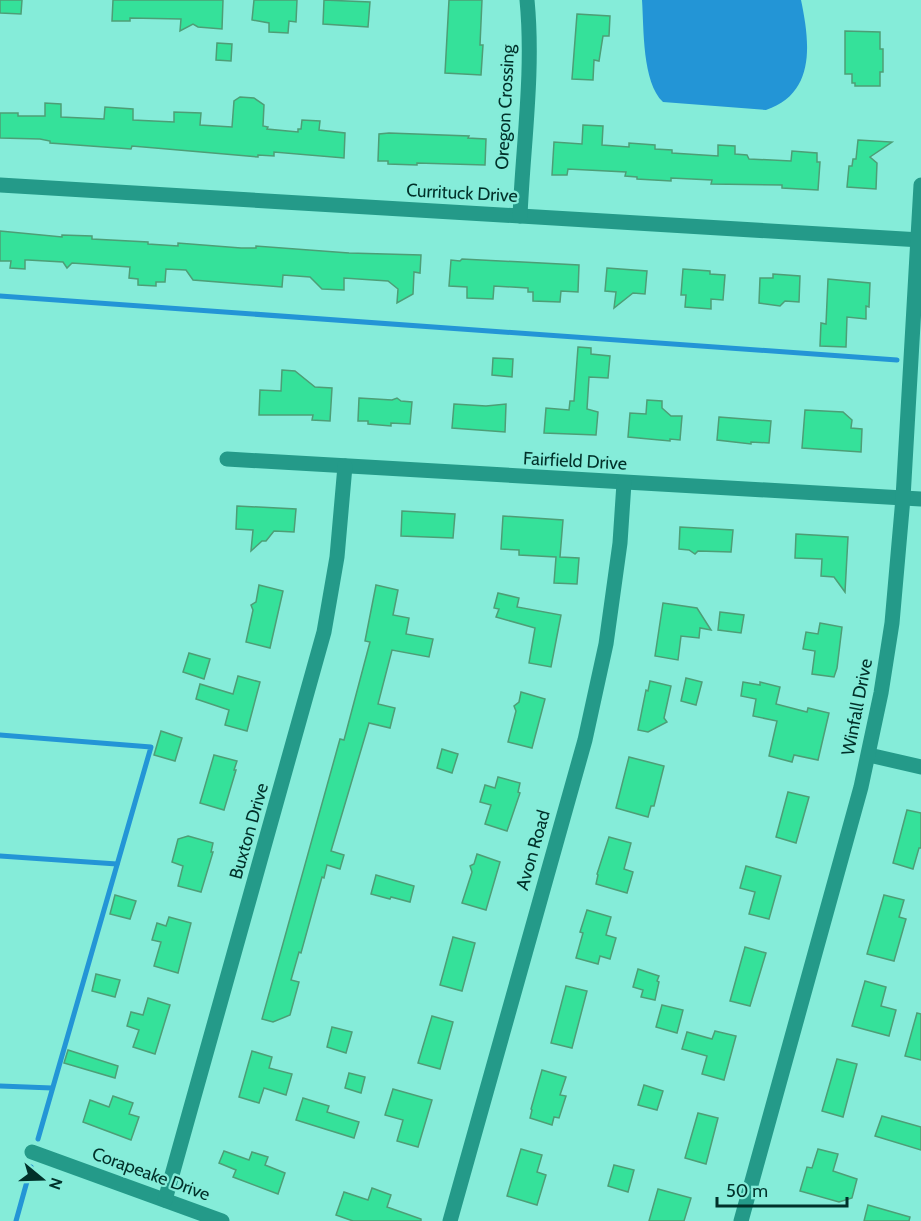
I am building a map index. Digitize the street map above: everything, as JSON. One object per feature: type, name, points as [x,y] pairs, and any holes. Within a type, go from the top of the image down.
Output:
[{"type":"street","name":"Oregon Crossing","points":[[520,216],[529,26],[527,0]]},
{"type":"street","name":"Currituck Drive","points":[[0,185],[920,239]]},
{"type":"street","name":"Winfall Drive","points":[[741,1221],[861,787],[881,693],[892,623],[903,498],[920,239],[921,185]]},
{"type":"street","name":"Fairfield Drive","points":[[227,459],[921,499]]},
{"type":"street","name":"Buxton Drive","points":[[165,1200],[324,632],[337,557],[345,466]]},
{"type":"street","name":"Avon Road","points":[[450,1221],[585,740],[602,668],[620,543],[624,483]]},
{"type":"street","points":[[868,755],[921,767]]},
{"type":"street","name":"Corapeake Drive","points":[[32,1152],[222,1221]]},
{"type":"water","points":[[642,0],[801,0],[806,33],[806,65],[794,92],[782,102],[766,110],[663,102],[651,82],[648,69]]},
{"type":"building","points":[[0,0],[22,0],[21,14],[0,13]]},
{"type":"building","points":[[113,0],[223,0],[222,29],[198,27],[193,24],[180,31],[181,19],[130,18],[130,21],[112,21]]},
{"type":"building","points":[[254,0],[297,0],[296,22],[289,21],[288,33],[269,32],[269,23],[252,20]]},
{"type":"building","points":[[324,0],[370,2],[368,27],[323,24]]},
{"type":"building","points":[[449,0],[482,0],[481,75],[445,73]]},
{"type":"building","points":[[577,14],[610,16],[609,36],[603,36],[599,61],[594,60],[593,80],[572,79]]},
{"type":"building","points":[[845,31],[880,32],[883,72],[880,72],[880,86],[855,86],[855,83],[852,83],[852,74],[845,74]]},
{"type":"building","points":[[217,43],[232,44],[231,61],[216,60]]},
{"type":"building","points":[[240,97],[254,98],[264,105],[263,126],[268,127],[267,129],[298,132],[298,129],[301,129],[302,120],[320,121],[319,130],[345,133],[344,158],[274,152],[274,156],[258,155],[258,157],[132,146],[131,149],[50,143],[50,141],[40,139],[0,138],[0,113],[45,116],[45,103],[61,104],[61,117],[104,119],[105,107],[133,109],[133,120],[174,122],[174,112],[201,113],[200,125],[232,127],[234,101]]},
{"type":"building","points":[[583,125],[603,126],[602,145],[629,147],[629,143],[655,145],[655,149],[672,150],[672,153],[718,156],[718,145],[735,146],[735,154],[747,155],[749,159],[791,161],[792,151],[817,153],[817,162],[820,162],[818,190],[782,188],[782,185],[711,184],[712,180],[637,179],[637,177],[625,176],[626,172],[568,169],[567,175],[552,175],[554,142],[582,144]]},
{"type":"building","points":[[379,134],[469,136],[468,138],[486,139],[485,165],[388,164],[388,161],[378,161]]},
{"type":"building","points":[[858,140],[892,142],[870,157],[877,163],[876,189],[847,187],[849,166],[852,166],[853,159],[856,159]]},
{"type":"building","points":[[0,231],[62,237],[62,235],[92,236],[92,239],[178,246],[178,243],[241,248],[256,248],[256,246],[349,253],[421,255],[420,273],[414,272],[413,294],[397,303],[398,289],[388,281],[344,278],[344,290],[322,289],[310,277],[283,275],[282,287],[193,280],[186,270],[166,269],[165,282],[156,282],[156,286],[138,285],[138,279],[129,278],[130,267],[72,263],[67,268],[63,262],[25,260],[25,269],[10,268],[11,261],[0,261]]},
{"type":"building","points":[[462,259],[579,265],[578,292],[561,291],[560,302],[533,301],[533,292],[528,292],[528,288],[494,286],[493,299],[467,298],[467,287],[449,286],[451,260],[460,261]]},
{"type":"building","points":[[607,268],[647,271],[645,294],[633,293],[614,308],[616,292],[605,291]]},
{"type":"building","points":[[683,269],[710,271],[710,274],[725,275],[723,300],[711,299],[711,309],[685,307],[686,295],[681,295]]},
{"type":"building","points":[[773,274],[800,276],[799,302],[785,301],[780,306],[759,303],[760,278],[773,278]]},
{"type":"building","points":[[828,279],[870,283],[866,319],[847,317],[846,347],[820,346],[821,323],[826,324]]},
{"type":"building","points":[[578,347],[591,348],[591,354],[610,356],[608,378],[589,377],[587,409],[598,412],[596,435],[544,433],[546,408],[569,410],[570,401],[574,401]]},
{"type":"building","points":[[493,358],[513,359],[512,377],[492,375]]},
{"type":"building","points":[[282,370],[295,371],[315,387],[332,388],[330,421],[312,420],[313,415],[259,415],[260,390],[281,391]]},
{"type":"building","points":[[359,398],[392,400],[397,398],[401,401],[412,402],[410,424],[391,423],[391,426],[358,421]]},
{"type":"building","points":[[647,400],[662,401],[662,408],[671,416],[682,416],[680,440],[628,437],[630,413],[646,414]]},
{"type":"building","points":[[454,404],[486,406],[506,404],[505,432],[452,428]]},
{"type":"building","points":[[805,410],[843,412],[852,420],[851,428],[862,429],[861,452],[802,448]]},
{"type":"building","points":[[719,417],[771,421],[769,443],[751,442],[751,444],[717,440]]},
{"type":"building","points":[[237,506],[296,509],[294,532],[274,531],[266,541],[262,541],[251,551],[253,530],[236,529]]},
{"type":"building","points":[[402,511],[455,514],[453,538],[401,536]]},
{"type":"building","points":[[503,516],[563,520],[560,557],[579,558],[577,584],[554,583],[556,557],[519,555],[519,550],[501,549]]},
{"type":"building","points":[[680,527],[733,530],[731,552],[698,551],[695,554],[689,550],[679,549]]},
{"type":"building","points":[[796,534],[848,537],[845,592],[834,577],[821,576],[822,559],[795,558]]},
{"type":"building","points":[[259,585],[283,591],[270,648],[246,642],[253,610],[251,605],[256,602]]},
{"type":"building","points":[[376,585],[398,590],[393,615],[409,618],[406,634],[433,639],[429,657],[392,650],[378,704],[395,708],[390,728],[369,723],[331,851],[344,855],[340,869],[327,865],[291,980],[299,982],[290,1015],[273,1022],[262,1019],[340,739],[344,740],[370,642],[365,641]]},
{"type":"building","points":[[498,593],[519,598],[517,607],[561,615],[551,667],[529,663],[535,628],[496,617],[499,609],[494,608]]},
{"type":"building","points":[[663,603],[697,608],[711,630],[700,628],[699,638],[681,636],[678,660],[655,656]]},
{"type":"building","points":[[720,612],[744,615],[741,633],[718,630]]},
{"type":"building","points":[[820,623],[842,627],[834,677],[812,674],[815,651],[803,649],[806,632],[818,634]]},
{"type":"building","points":[[189,653],[210,659],[204,679],[183,672]]},
{"type":"building","points":[[238,676],[260,682],[247,731],[225,725],[229,710],[196,699],[200,684],[233,694]]},
{"type":"building","points":[[686,678],[702,682],[696,705],[681,701]]},
{"type":"building","points":[[650,681],[671,686],[664,718],[667,722],[648,732],[638,730]]},
{"type":"building","points":[[743,682],[760,685],[760,682],[780,687],[776,704],[807,712],[808,708],[829,713],[818,760],[794,755],[792,762],[769,756],[777,721],[753,716],[756,699],[741,696]]},
{"type":"building","points":[[521,692],[545,699],[532,748],[508,742],[516,711],[514,706],[519,702]]},
{"type":"building","points":[[161,731],[182,738],[175,761],[154,755]]},
{"type":"building","points":[[442,749],[458,754],[452,773],[437,768]]},
{"type":"building","points":[[214,755],[237,761],[224,810],[200,803]]},
{"type":"building","points":[[629,757],[664,766],[654,806],[651,806],[648,817],[616,808]]},
{"type":"building","points":[[498,777],[520,783],[518,792],[520,793],[507,831],[485,824],[491,805],[480,802],[485,785],[495,788]]},
{"type":"building","points":[[788,792],[809,797],[796,843],[776,837]]},
{"type":"building","points":[[907,810],[921,813],[921,848],[919,848],[913,869],[893,863]]},
{"type":"building","points":[[188,836],[213,843],[211,852],[213,852],[201,892],[178,886],[183,866],[172,862],[178,839]]},
{"type":"building","points":[[609,837],[631,843],[624,869],[633,872],[627,893],[596,884]]},
{"type":"building","points":[[477,854],[500,862],[486,910],[462,903],[472,872],[470,866],[474,864]]},
{"type":"building","points":[[746,866],[781,876],[769,919],[749,914],[755,892],[740,888]]},
{"type":"building","points":[[376,875],[414,886],[410,902],[371,894]]},
{"type":"building","points":[[115,895],[136,901],[130,919],[110,914]]},
{"type":"building","points":[[884,895],[904,900],[899,917],[906,919],[894,961],[867,954]]},
{"type":"building","points":[[587,910],[611,917],[606,935],[616,938],[610,959],[600,956],[598,964],[576,958],[583,933],[580,932]]},
{"type":"building","points":[[169,917],[191,923],[178,973],[154,966],[161,942],[152,940],[157,923],[166,926]]},
{"type":"building","points":[[453,937],[475,943],[462,991],[440,985]]},
{"type":"building","points":[[745,947],[766,953],[750,1006],[730,1001]]},
{"type":"building","points":[[638,969],[659,976],[655,1000],[641,997],[643,990],[633,987]]},
{"type":"building","points":[[96,974],[120,980],[115,997],[92,991]]},
{"type":"building","points":[[865,981],[886,987],[881,1006],[896,1010],[889,1036],[852,1026]]},
{"type":"building","points":[[566,986],[587,991],[572,1048],[551,1043]]},
{"type":"building","points":[[148,998],[170,1005],[155,1054],[133,1047],[139,1030],[127,1026],[131,1012],[143,1015]]},
{"type":"building","points":[[662,1005],[683,1010],[677,1033],[656,1027]]},
{"type":"building","points":[[917,1013],[921,1014],[921,1060],[905,1056]]},
{"type":"building","points":[[432,1016],[453,1022],[440,1069],[418,1063]]},
{"type":"building","points":[[332,1027],[352,1032],[346,1053],[327,1047]]},
{"type":"building","points":[[715,1031],[736,1036],[724,1080],[702,1074],[707,1056],[682,1049],[687,1032],[712,1039]]},
{"type":"building","points":[[68,1050],[118,1066],[115,1078],[64,1063]]},
{"type":"building","points":[[252,1051],[272,1057],[269,1068],[292,1074],[286,1095],[264,1088],[259,1103],[239,1097]]},
{"type":"building","points":[[837,1059],[857,1064],[843,1117],[822,1111]]},
{"type":"building","points":[[542,1070],[566,1077],[560,1095],[566,1096],[559,1118],[554,1117],[552,1125],[530,1118]]},
{"type":"building","points":[[349,1073],[365,1077],[361,1093],[345,1088]]},
{"type":"building","points":[[644,1085],[663,1091],[657,1110],[638,1105]]},
{"type":"building","points":[[393,1089],[432,1100],[418,1147],[397,1141],[403,1120],[385,1115]]},
{"type":"building","points":[[113,1096],[133,1103],[129,1114],[139,1117],[131,1140],[83,1122],[90,1100],[109,1107]]},
{"type":"building","points":[[303,1098],[329,1106],[327,1112],[359,1122],[354,1138],[296,1120]]},
{"type":"building","points":[[698,1113],[718,1118],[706,1164],[685,1158]]},
{"type":"building","points":[[882,1116],[921,1127],[921,1150],[875,1136]]},
{"type":"building","points":[[521,1149],[542,1155],[537,1172],[546,1175],[537,1205],[507,1196]]},
{"type":"building","points":[[818,1149],[838,1154],[833,1171],[857,1179],[852,1198],[839,1202],[800,1191],[807,1167],[812,1168]]},
{"type":"building","points":[[224,1151],[249,1160],[252,1152],[268,1157],[265,1165],[285,1173],[278,1194],[233,1177],[236,1170],[219,1163]]},
{"type":"building","points":[[614,1165],[634,1170],[628,1192],[608,1186]]},
{"type":"building","points":[[372,1188],[391,1195],[387,1207],[421,1219],[421,1221],[353,1221],[336,1215],[344,1192],[368,1200]]},
{"type":"building","points":[[658,1189],[691,1198],[684,1221],[649,1221]]},
{"type":"building","points":[[868,1205],[910,1217],[909,1221],[864,1221]]},
{"type":"waterway","points":[[0,296],[897,360]]},
{"type":"waterway","points":[[0,735],[151,747],[38,1139]]},
{"type":"waterway","points":[[0,856],[117,864]]},
{"type":"waterway","points":[[0,1086],[52,1088]]},
{"type":"waterway","points":[[16,1221],[31,1167]]}]
